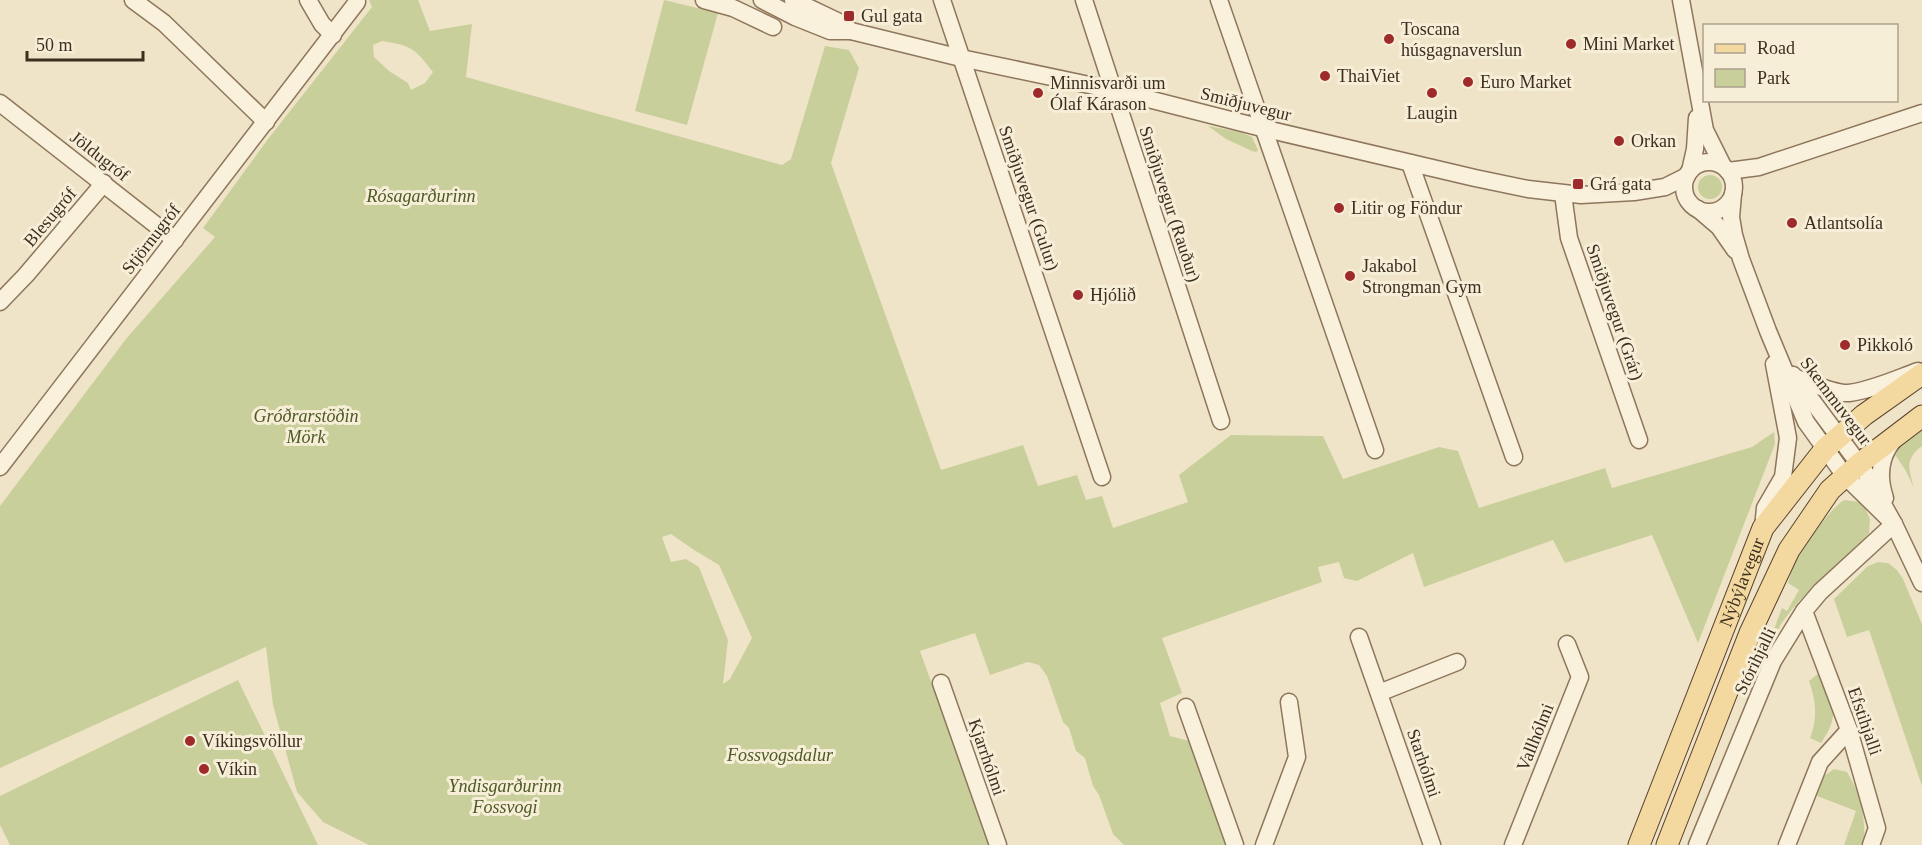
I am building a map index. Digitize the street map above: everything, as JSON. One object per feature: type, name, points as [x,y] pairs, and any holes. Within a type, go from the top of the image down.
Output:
[{"type":"main road","name":"Nýbýlavegur","points":[[1639,845],[1763,528],[1832,443],[1864,415],[1922,372]]},
{"type":"main road","name":"Nýbýlavegur","points":[[1667,845],[1750,633],[1789,550],[1830,490],[1922,416]]},
{"type":"street","points":[[133,0],[164,23],[266,122]]},
{"type":"street","points":[[308,0],[322,24],[333,35]]},
{"type":"street","points":[[704,0],[733,8],[773,27]]},
{"type":"street","name":"Smiðjuvegur","points":[[762,0],[814,25],[836,32],[851,32],[1113,90],[1262,129],[1475,178],[1563,194],[1581,195],[1634,192],[1665,187],[1689,173]]},
{"type":"street","name":"Smiðjuvegur","points":[[794,0],[837,21],[851,32]]},
{"type":"street","name":"Smiðjuvegur (Gulur)","points":[[942,0],[1102,477]]},
{"type":"street","name":"Smiðjuvegur (Rauður)","points":[[1084,0],[1221,421]]},
{"type":"street","points":[[1219,0],[1375,450]]},
{"type":"street","name":"Skemmuvegur","points":[[1681,0],[1705,130],[1729,179],[1731,217],[1741,259],[1806,422],[1832,443]]},
{"type":"street","name":"Stjörnugróf","points":[[0,466],[357,2]]},
{"type":"street","name":"Skemmuvegur","points":[[1689,173],[1695,149],[1698,96]]},
{"type":"street","name":"Jöldugróf","points":[[0,103],[175,240]]},
{"type":"street","points":[[1729,179],[1922,113]]},
{"type":"street","points":[[1709,162],[1729,179],[1730,200],[1719,210],[1712,212],[1694,205],[1685,189],[1689,173],[1696,166],[1709,162]]},
{"type":"street","points":[[1410,163],[1514,457]]},
{"type":"street","name":"Blesugróf","points":[[0,302],[26,275],[104,183]]},
{"type":"street","name":"Smiðjuvegur","points":[[1634,192],[1667,195],[1694,205]]},
{"type":"street","name":"Smiðjuvegur (Grár)","points":[[1563,194],[1569,238],[1639,440]]},
{"type":"street","name":"Skemmuvegur","points":[[1694,205],[1719,227],[1741,259]]},
{"type":"street","points":[[1763,528],[1765,508],[1783,477],[1788,438],[1768,331]]},
{"type":"street","name":"Skemmuvegur","points":[[1782,360],[1832,443]]},
{"type":"street","points":[[1793,376],[1847,393],[1922,372]]},
{"type":"street","name":"Nýbýlavegur","points":[[1894,524],[1882,488],[1881,466],[1889,445],[1900,432]]},
{"type":"street","points":[[1832,443],[1894,524],[1922,583]]},
{"type":"street","name":"Stórihjalli","points":[[1697,845],[1773,661],[1804,611],[1820,592],[1894,524]]},
{"type":"street","name":"Efstihjalli","points":[[1804,611],[1849,730],[1877,828],[1871,845]]},
{"type":"street","name":"Starhólmi","points":[[1359,638],[1432,845]]},
{"type":"street","name":"Vallhólmi","points":[[1513,845],[1580,677],[1567,644]]},
{"type":"street","points":[[1379,693],[1457,662]]},
{"type":"street","name":"Kjarrhólmi","points":[[941,683],[998,845]]},
{"type":"street","points":[[1264,845],[1297,757],[1289,702]]},
{"type":"street","points":[[1186,707],[1235,845]]},
{"type":"street","points":[[1787,845],[1820,762],[1849,730]]},
{"type":"green space","points":[[369,0],[418,0],[430,31],[472,24],[466,77],[782,165],[791,159],[825,46],[849,50],[859,68],[831,163],[941,470],[1023,445],[1038,486],[1077,475],[1086,500],[1102,496],[1113,528],[1188,502],[1179,475],[1231,435],[1323,436],[1343,479],[1439,447],[1458,451],[1479,508],[1605,468],[1612,488],[1752,447],[1774,432],[1775,444],[1698,643],[1652,535],[1565,563],[1553,540],[1424,587],[1413,553],[1357,581],[1344,578],[1339,562],[1318,567],[1322,582],[1162,638],[1182,693],[1160,703],[1170,736],[1193,742],[1228,845],[1124,845],[1113,834],[1099,795],[1093,786],[1085,758],[1076,751],[1047,676],[1039,665],[1028,662],[990,675],[975,633],[920,651],[990,845],[369,845],[323,822],[297,792],[273,705],[266,647],[0,768],[0,506],[126,339],[215,237],[203,228],[268,139],[372,7]],"holes":[[[382,41],[407,47],[417,53],[433,72],[425,83],[411,90],[408,83],[389,71],[374,57],[373,45]],[[671,534],[719,565],[752,638],[730,679],[723,684],[728,640],[699,567],[686,559],[671,562],[662,537]]]},
{"type":"green space","points":[[664,0],[718,13],[687,125],[635,111]]},
{"type":"green space","points":[[1208,126],[1240,132],[1252,137],[1258,150],[1252,151],[1226,139]]},
{"type":"green space","points":[[1710,175],[1718,179],[1722,187],[1718,195],[1710,199],[1702,195],[1698,187],[1702,179]]},
{"type":"green space","points":[[1922,424],[1922,446],[1912,456],[1909,465],[1914,488],[1894,453],[1899,442]]},
{"type":"green space","points":[[1845,500],[1859,502],[1864,506],[1870,519],[1869,533],[1793,608],[1781,624],[1770,648],[1782,608],[1787,611],[1799,590],[1788,583],[1794,564],[1825,519]]},
{"type":"green space","points":[[1878,562],[1888,563],[1897,570],[1922,624],[1922,786],[1869,630],[1847,637],[1834,599],[1868,566]]},
{"type":"green space","points":[[1819,673],[1833,708],[1831,723],[1821,743],[1810,738],[1815,710],[1809,681]]},
{"type":"green space","name":"Víkin","points":[[238,680],[318,845],[10,845],[0,825],[0,796]]},
{"type":"green space","points":[[1834,769],[1847,772],[1856,789],[1863,816],[1864,845],[1844,845],[1856,811],[1817,796],[1824,776]]},
{"type":"place","name":"Gul gata","points":[[849,16]]},
{"type":"place","name":"Toscana húsgagnaverslun","points":[[1389,39]]},
{"type":"place","name":"Mini Market","points":[[1571,44]]},
{"type":"place","name":"ThaiViet","points":[[1325,76]]},
{"type":"place","name":"Euro Market","points":[[1468,82]]},
{"type":"place","name":"Minnisvarði um Ólaf Kárason","points":[[1038,93]]},
{"type":"place","name":"Laugin","points":[[1432,93]]},
{"type":"place","name":"Orkan","points":[[1619,141]]},
{"type":"place","name":"Grá gata","points":[[1578,184]]},
{"type":"place","name":"Litir og Föndur","points":[[1339,208]]},
{"type":"place","name":"Atlantsolía","points":[[1792,223]]},
{"type":"place","name":"Jakabol Strongman Gym","points":[[1350,276]]},
{"type":"place","name":"Hjólið","points":[[1078,295]]},
{"type":"place","name":"Pikkoló","points":[[1845,345]]},
{"type":"place","name":"Víkingsvöllur","points":[[190,741]]},
{"type":"place","name":"Víkin","points":[[204,769]]},
{"type":"park label","name":"Rósagarðurinn","points":[[421,196]]},
{"type":"park label","name":"Gróðrarstöðin Mörk","points":[[306,426]]},
{"type":"park label","name":"Fossvogsdalur","points":[[780,755]]},
{"type":"park label","name":"Yndisgarðurinn Fossvogi","points":[[505,796]]}]
